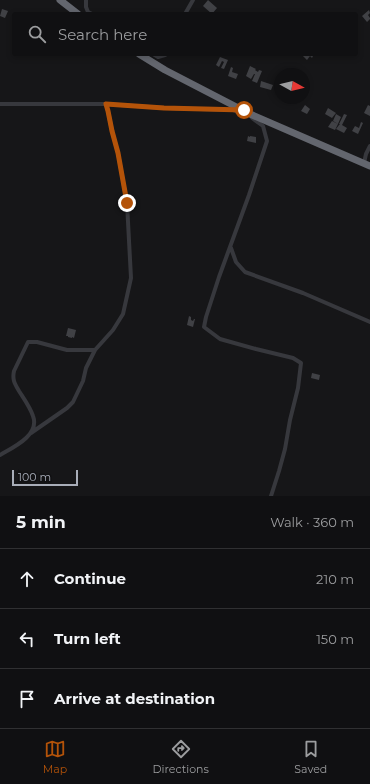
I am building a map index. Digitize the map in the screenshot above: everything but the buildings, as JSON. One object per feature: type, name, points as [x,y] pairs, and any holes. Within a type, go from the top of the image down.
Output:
[{"type":"highway","points":[[60,0],[75,12]]},
{"type":"highway","points":[[142,56],[165,70],[244,110],[367,164]]},
{"type":"street","points":[[86,0],[88,12]]},
{"type":"street","points":[[186,12],[193,0]]},
{"type":"street","points":[[0,104],[106,104],[164,108],[244,110]]},
{"type":"street","points":[[0,455],[21,442],[73,402],[83,381],[86,368],[94,350],[113,330],[123,314],[130,278],[127,203],[118,153],[106,104]]},
{"type":"street","points":[[234,110],[251,117],[263,126],[267,141],[210,305],[204,327],[220,339],[293,358],[301,363],[298,388],[285,449],[271,496]]},
{"type":"street","points":[[367,164],[366,154],[370,146]]},
{"type":"street","points":[[230,248],[236,262],[245,272],[303,293],[370,322]]},
{"type":"street","points":[[31,434],[34,424],[32,414],[14,383],[13,376],[28,342],[37,342],[68,350],[94,350]]},
{"type":"route","points":[[127,203],[120,173],[118,153],[106,104],[164,108],[244,110]]}]
